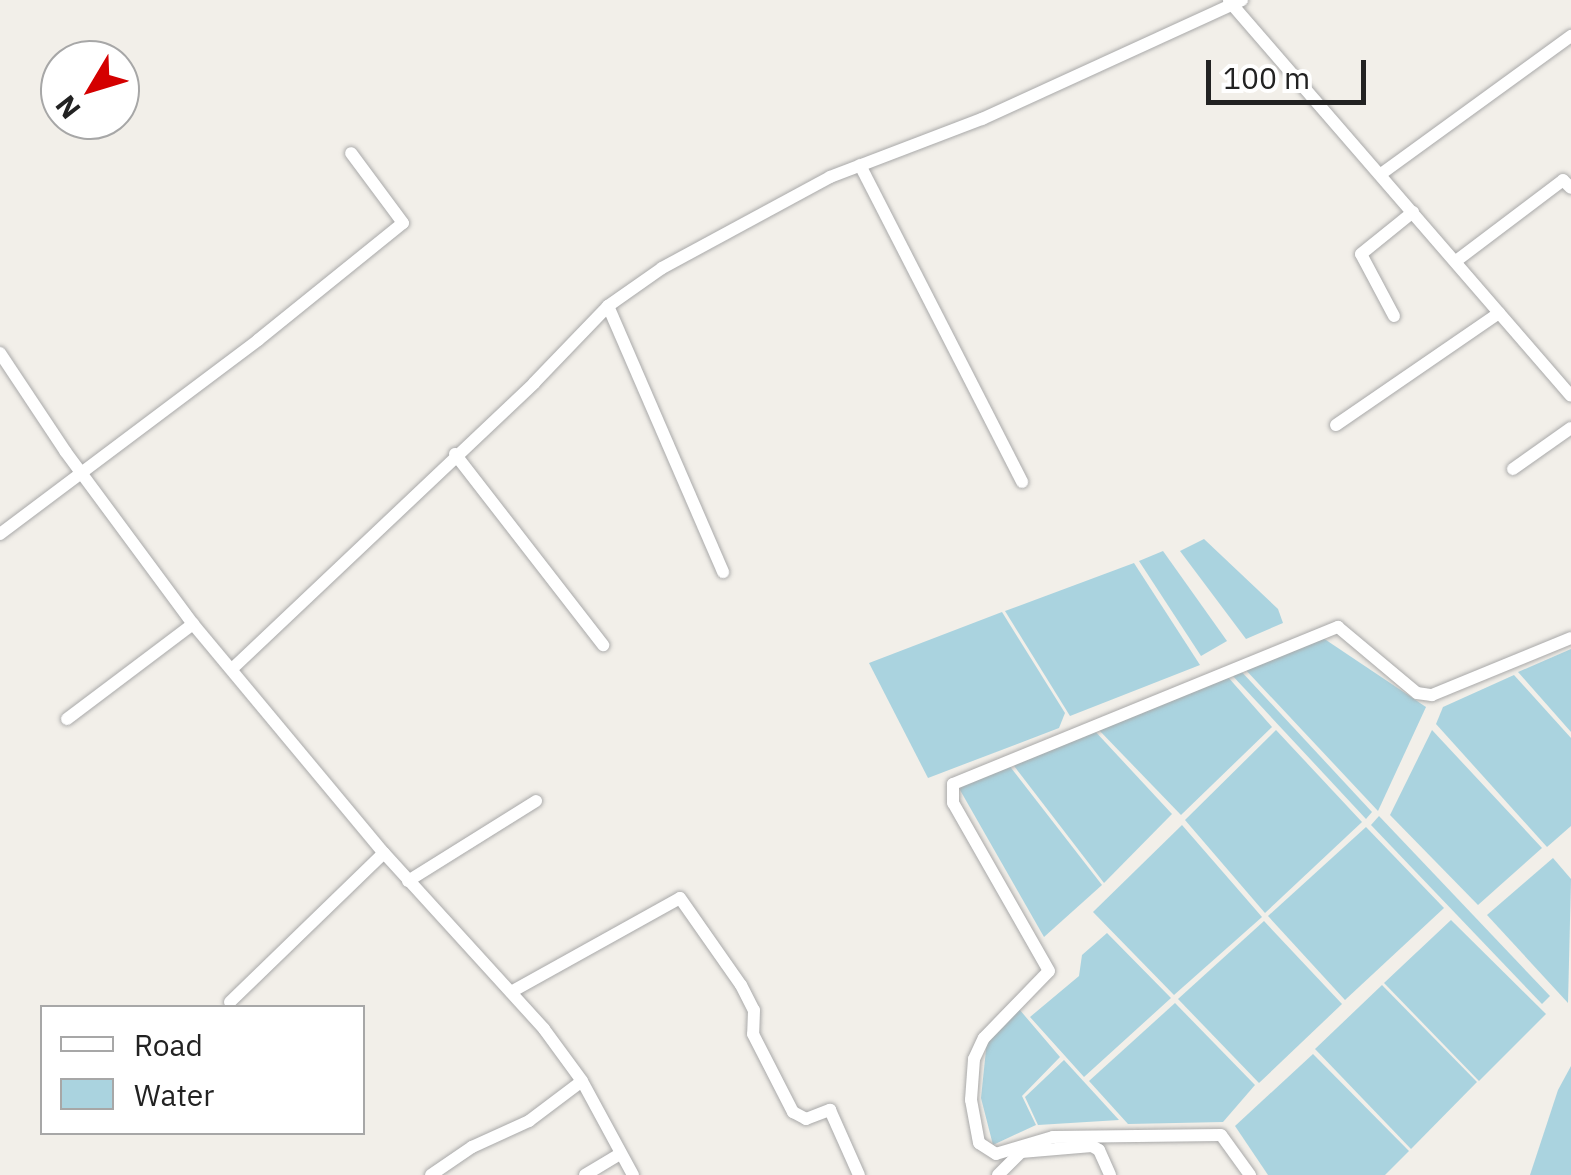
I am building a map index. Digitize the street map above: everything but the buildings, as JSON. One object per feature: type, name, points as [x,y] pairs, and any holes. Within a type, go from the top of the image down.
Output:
[{"type":"street","points":[[234,668],[534,382],[608,306],[730,228],[860,165],[982,119],[1234,2],[1571,396]]},
{"type":"street","points":[[1382,174],[1571,36]]},
{"type":"street","points":[[0,534],[258,340],[403,223],[351,154]]},
{"type":"street","points":[[860,165],[1022,482]]},
{"type":"street","points":[[1456,261],[1563,180],[1571,188]]},
{"type":"street","points":[[1394,316],[1361,254],[1413,212]]},
{"type":"street","points":[[608,306],[723,572]]},
{"type":"street","points":[[1336,425],[1499,313]]},
{"type":"street","points":[[0,353],[192,624],[234,668],[384,853],[511,992],[582,1081],[633,1175]]},
{"type":"street","points":[[1514,469],[1571,428]]},
{"type":"street","points":[[455,454],[603,645]]},
{"type":"street","points":[[67,719],[192,624]]},
{"type":"street","points":[[1250,1175],[1221,1135],[1053,1137],[996,1154],[979,1143],[971,1100],[974,1059],[984,1038],[1049,971],[954,803],[954,784],[1338,627],[1417,693],[1432,694],[1571,638]]},
{"type":"street","points":[[408,880],[536,801]]},
{"type":"street","points":[[230,1002],[384,853]]},
{"type":"street","points":[[511,992],[680,898],[741,985],[754,1010],[753,1034],[792,1112],[806,1119],[830,1110],[859,1175]]},
{"type":"street","points":[[430,1175],[472,1146],[529,1120],[582,1081]]},
{"type":"street","points":[[998,1175],[1020,1152],[1092,1146],[1100,1150],[1110,1175]]},
{"type":"street","points":[[585,1175],[620,1154]]},
{"type":"water","points":[[1204,539],[1278,609],[1283,623],[1246,639],[1180,551]]},
{"type":"water","points":[[1163,551],[1227,641],[1201,656],[1139,561]]},
{"type":"water","points":[[1134,563],[1200,665],[1070,716],[1005,611]]},
{"type":"water","points":[[1002,612],[1065,713],[1059,728],[928,778],[869,663]]},
{"type":"water","points":[[1323,638],[1426,707],[1378,811],[1243,667]]},
{"type":"water","points":[[1571,649],[1571,732],[1518,672]]},
{"type":"water","points":[[1240,670],[1372,812],[1366,819],[1230,673]]},
{"type":"water","points":[[1514,675],[1571,738],[1571,826],[1547,847],[1436,724],[1443,707]]},
{"type":"water","points":[[1227,676],[1272,727],[1181,815],[1097,728]]},
{"type":"water","points":[[1093,729],[1172,814],[1104,883],[1011,762]]},
{"type":"water","points":[[1276,730],[1362,822],[1265,913],[1185,820]]},
{"type":"water","points":[[1432,730],[1542,848],[1478,905],[1390,815]]},
{"type":"water","points":[[1008,764],[1102,885],[1044,937],[960,790],[961,783]]},
{"type":"water","points":[[1379,816],[1550,996],[1542,1004],[1371,825]]},
{"type":"water","points":[[1182,825],[1262,917],[1174,995],[1093,912]]},
{"type":"water","points":[[1366,827],[1444,908],[1345,1000],[1268,916]]},
{"type":"water","points":[[1553,858],[1571,879],[1568,1003],[1487,915]]},
{"type":"water","points":[[1451,920],[1546,1014],[1479,1081],[1384,983]]},
{"type":"water","points":[[1264,921],[1342,1004],[1259,1083],[1178,999]]},
{"type":"water","points":[[1107,933],[1171,998],[1084,1077],[1030,1017],[1079,976],[1082,955]]},
{"type":"water","points":[[1382,985],[1477,1082],[1411,1149],[1315,1049]]},
{"type":"water","points":[[1175,1003],[1255,1085],[1223,1122],[1128,1124],[1089,1081]]},
{"type":"water","points":[[1019,1009],[1060,1057],[1022,1096],[1036,1125],[993,1145],[981,1098],[987,1040]]},
{"type":"water","points":[[1313,1054],[1409,1151],[1385,1175],[1268,1175],[1235,1126]]},
{"type":"water","points":[[1064,1060],[1119,1120],[1038,1125],[1025,1097]]},
{"type":"water","points":[[1571,1066],[1571,1175],[1530,1175],[1558,1090]]}]
